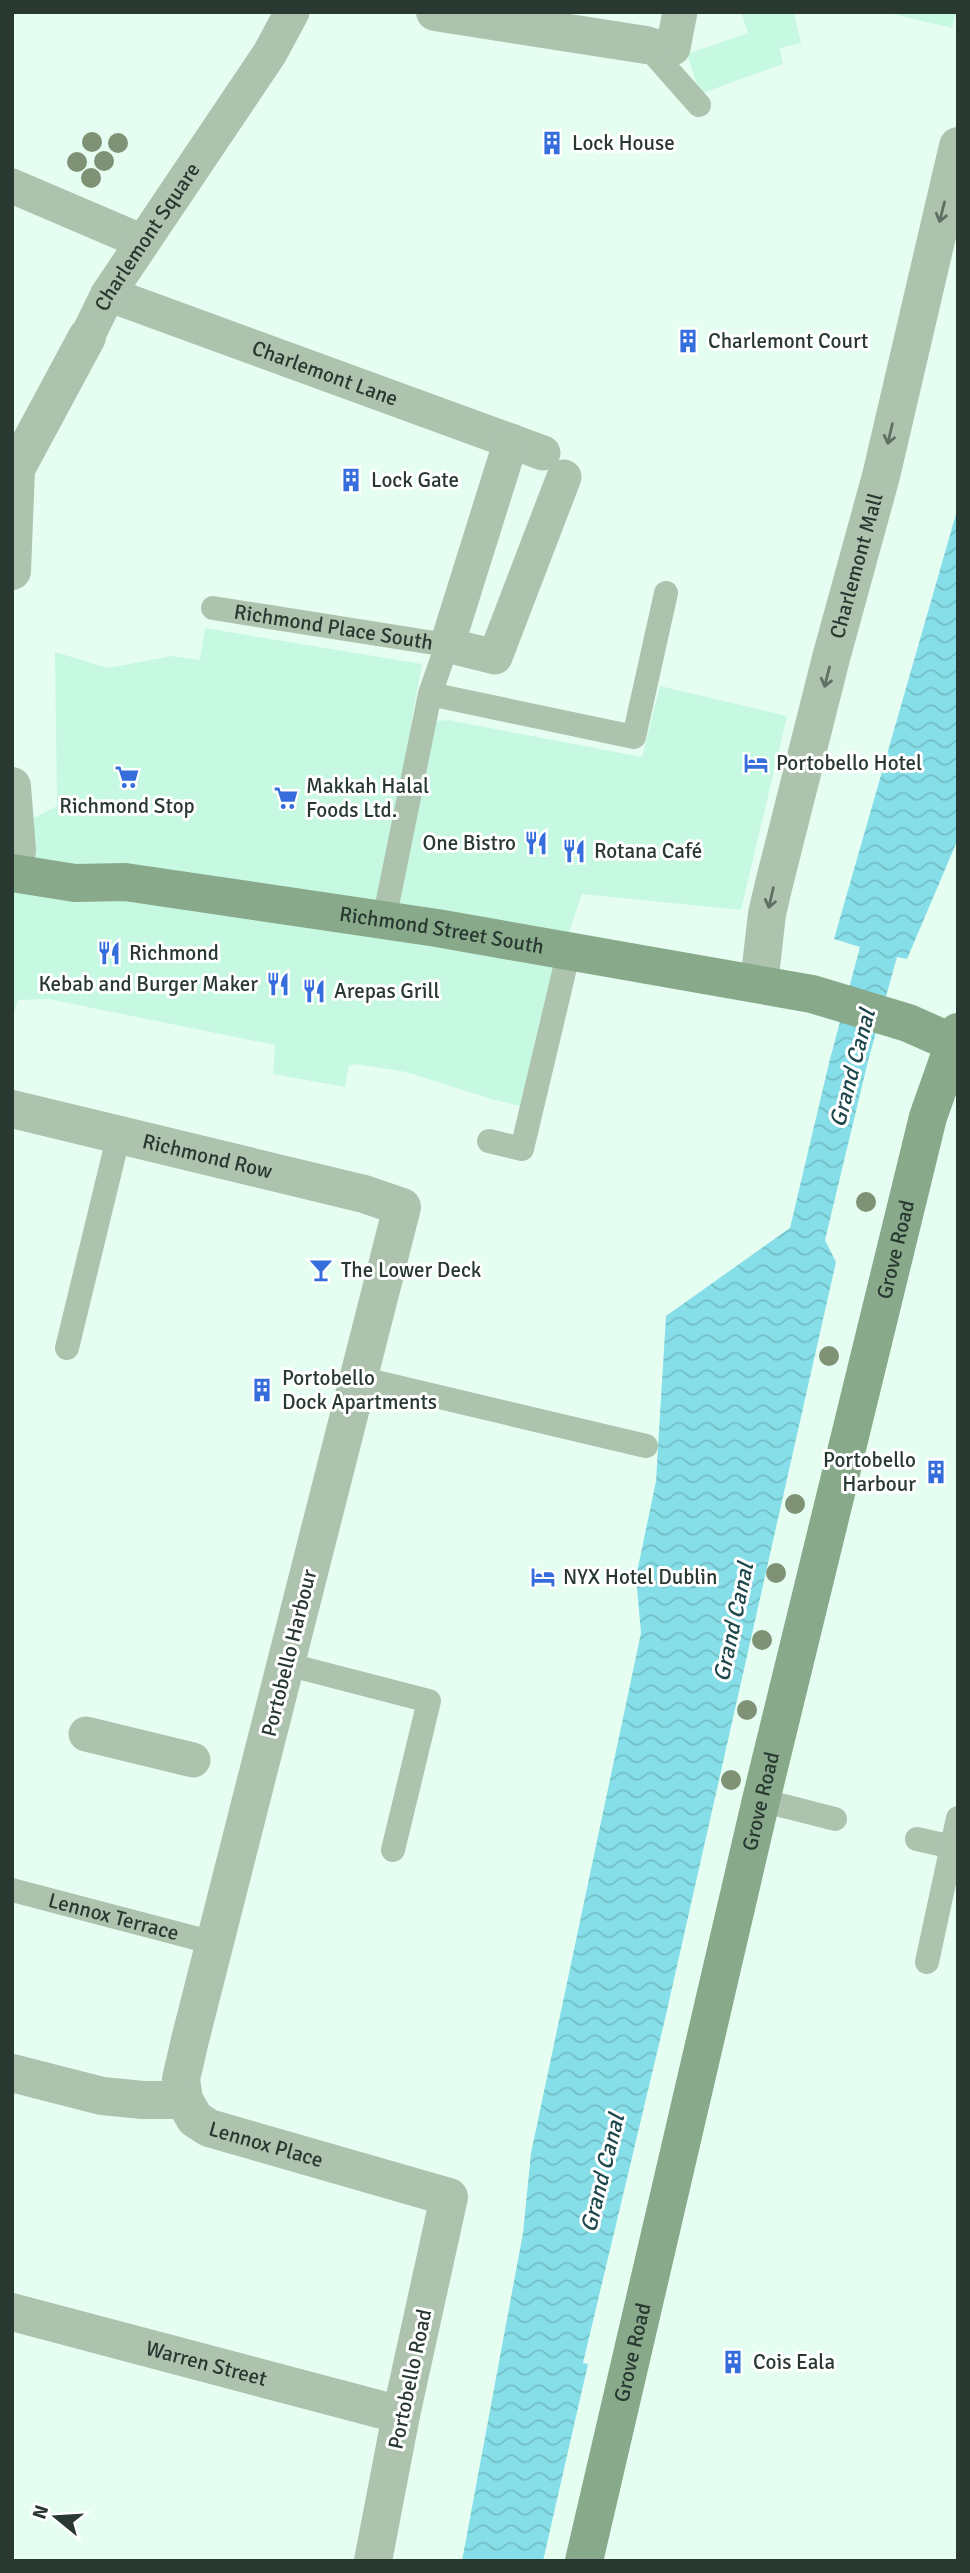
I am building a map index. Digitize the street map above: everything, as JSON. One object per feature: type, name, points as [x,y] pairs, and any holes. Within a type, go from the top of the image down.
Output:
[{"type":"main road","name":"Richmond Street South","points":[[14,858],[75,883],[125,882],[384,920],[812,994],[956,1040]]},
{"type":"main road","name":"Grove Road","points":[[584,2561],[761,1800],[928,1117],[956,1040]]},
{"type":"street","name":"Charlemont Square","points":[[14,469],[108,295],[270,53],[292,12]]},
{"type":"street","points":[[435,12],[673,48],[680,12]]},
{"type":"street","name":"Charlemont Mall","points":[[759,984],[770,901],[831,658],[881,475],[958,146]]},
{"type":"street","points":[[12,186],[143,242]]},
{"type":"street","name":"Charlemont Lane","points":[[108,295],[511,441],[554,465],[495,657],[447,645]]},
{"type":"street","points":[[447,645],[511,441]]},
{"type":"street","points":[[12,571],[14,469]]},
{"type":"street","points":[[12,786],[14,858]]},
{"type":"street","name":"Richmond Row","points":[[12,1109],[363,1194],[402,1207]]},
{"type":"street","name":"Portobello Harbour","points":[[184,2100],[181,2079],[214,1943],[402,1207]]},
{"type":"street","points":[[86,1734],[208,1763]]},
{"type":"street","points":[[12,2073],[102,2096],[184,2100]]},
{"type":"street","name":"Lennox Place","points":[[184,2100],[195,2119],[209,2129],[449,2197]]},
{"type":"street","name":"Portobello Road","points":[[373,2561],[401,2415],[449,2197]]},
{"type":"street","name":"Warren Street","points":[[12,2312],[401,2415]]},
{"type":"lane","points":[[646,45],[699,105]]},
{"type":"lane","points":[[430,694],[634,737],[666,593]]},
{"type":"lane","name":"Richmond Place South","points":[[213,608],[447,645],[430,694],[384,920]]},
{"type":"lane","points":[[489,1141],[522,1149],[569,951]]},
{"type":"lane","points":[[67,1348],[119,1134]]},
{"type":"lane","points":[[359,1378],[646,1446]]},
{"type":"lane","points":[[286,1664],[429,1702],[393,1850]]},
{"type":"lane","points":[[761,1800],[835,1819]]},
{"type":"lane","points":[[927,1962],[958,1818]]},
{"type":"lane","points":[[917,1839],[951,1847]]},
{"type":"lane","name":"Lennox Terrace","points":[[12,1891],[214,1943]]},
{"type":"shaded area","points":[[741,12],[801,12],[794,15],[801,43],[780,48],[783,64],[700,94],[687,54],[748,33]]},
{"type":"shaded area","points":[[884,12],[956,12],[952,28]]},
{"type":"shaded area","points":[[205,628],[422,664],[411,724],[448,720],[642,757],[660,686],[787,716],[741,910],[582,894],[544,1006],[520,1106],[406,1072],[355,1064],[349,1066],[345,1087],[273,1074],[275,1045],[48,999],[18,1000],[12,1020],[12,829],[57,806],[55,652],[108,668],[171,656],[200,660]]},
{"type":"water","name":"Grand Canal","points":[[958,507],[958,839],[907,959],[897,957],[868,1061],[825,1240],[836,1262],[665,2019],[583,2363],[588,2364],[543,2561],[462,2561],[523,2233],[531,2153],[641,1633],[636,1577],[656,1481],[666,1316],[790,1228],[860,947],[834,939]]},
{"type":"place","name":"Lock House","points":[[552,143]]},
{"type":"place","name":"Charlemont Court","points":[[688,341]]},
{"type":"place","name":"Lock Gate","points":[[351,480]]},
{"type":"place","name":"Portobello Hotel","points":[[756,763]]},
{"type":"place","name":"Richmond Stop","points":[[127,777]]},
{"type":"place","name":"Makkah Halal Foods Ltd.","points":[[286,798]]},
{"type":"place","name":"One Bistro","points":[[536,843]]},
{"type":"place","name":"Rotana Café","points":[[574,851]]},
{"type":"place","name":"Richmond","points":[[109,953]]},
{"type":"place","name":"Kebab and Burger Maker","points":[[278,984]]},
{"type":"place","name":"Arepas Grill","points":[[314,991]]},
{"type":"place","name":"The Lower Deck","points":[[321,1270]]},
{"type":"place","name":"Portobello Dock Apartments","points":[[262,1390]]},
{"type":"place","name":"Portobello Harbour","points":[[936,1472]]},
{"type":"place","name":"NYX Hotel Dublin","points":[[543,1577]]},
{"type":"place","name":"Cois Eala","points":[[733,2362]]}]
